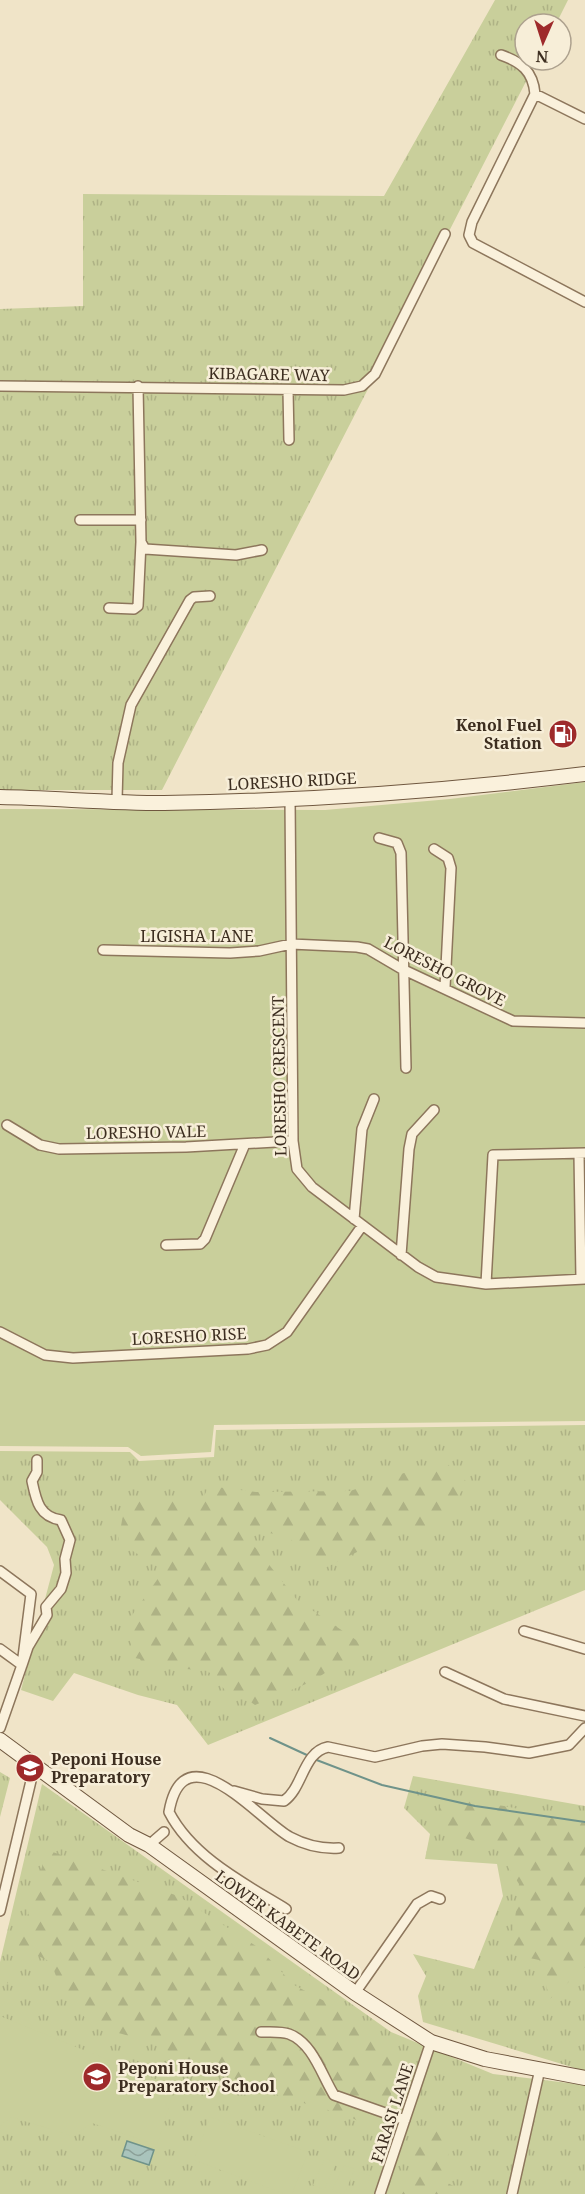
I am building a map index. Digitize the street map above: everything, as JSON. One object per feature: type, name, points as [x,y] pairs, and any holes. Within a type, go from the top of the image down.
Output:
[{"type":"main road","name":"LORESHO RIDGE","points":[[0,797],[160,803],[290,799],[507,785],[585,774]]},
{"type":"main road","name":"LOWER KABETE ROAD","points":[[0,1740],[120,1829],[149,1845],[355,1993],[431,2042],[485,2059],[585,2078]]},
{"type":"street","points":[[501,55],[525,68],[532,80],[535,93],[470,228],[469,235],[473,243],[585,302]]},
{"type":"street","points":[[535,93],[585,119]]},
{"type":"street","name":"KIBAGARE WAY","points":[[0,386],[344,390],[362,386],[370,380],[445,234]]},
{"type":"street","points":[[110,608],[134,609],[138,606],[141,520],[138,386]]},
{"type":"street","points":[[288,390],[290,440]]},
{"type":"street","points":[[80,520],[141,520]]},
{"type":"street","points":[[141,542],[145,549],[151,552],[236,555],[262,550]]},
{"type":"street","points":[[117,800],[118,763],[131,705],[190,600],[194,597],[210,596]]},
{"type":"street","name":"LORESHO CRESCENT","points":[[290,799],[293,1142],[297,1168],[321,1195],[402,1255],[436,1277],[486,1284],[583,1279]]},
{"type":"street","points":[[379,838],[397,843],[401,853],[406,1068]]},
{"type":"street","points":[[434,849],[448,858],[451,868],[445,987]]},
{"type":"street","name":"LIGISHA LANE","points":[[103,951],[230,953],[259,951],[291,944]]},
{"type":"street","name":"LORESHO GROVE","points":[[291,944],[368,949],[402,969],[445,987],[513,1021],[585,1023]]},
{"type":"street","points":[[354,1219],[362,1129],[374,1099]]},
{"type":"street","points":[[402,1255],[412,1134],[434,1110]]},
{"type":"street","name":"LORESHO VALE","points":[[7,1125],[47,1148],[186,1147],[293,1142]]},
{"type":"street","points":[[166,1245],[200,1244],[205,1239],[245,1144]]},
{"type":"street","points":[[486,1284],[493,1155],[582,1153],[583,1279]]},
{"type":"street","name":"LORESHO RISE","points":[[0,1332],[45,1355],[73,1358],[267,1345],[287,1332],[363,1226]]},
{"type":"street","points":[[0,1728],[28,1647],[47,1615],[46,1607],[61,1589],[70,1540],[61,1520],[52,1519],[40,1510],[36,1501],[32,1480],[37,1472],[37,1460]]},
{"type":"street","points":[[0,1571],[31,1594],[22,1665]]},
{"type":"street","points":[[524,1631],[585,1648]]},
{"type":"street","points":[[0,1649],[22,1665]]},
{"type":"street","points":[[445,1672],[504,1699],[585,1716]]},
{"type":"street","points":[[149,1845],[170,1827],[171,1801],[176,1790],[184,1783],[201,1778],[262,1799],[285,1801],[297,1788],[308,1763],[321,1749],[328,1748],[375,1757],[422,1746],[442,1744],[529,1753],[569,1745],[585,1728]]},
{"type":"street","points":[[0,1911],[35,1764]]},
{"type":"street","points":[[234,1791],[291,1838],[324,1849],[339,1848]]},
{"type":"street","points":[[170,1827],[192,1845],[286,1909]]},
{"type":"street","points":[[355,1993],[417,1904],[431,1896],[440,1899]]},
{"type":"street","points":[[261,2032],[288,2033],[297,2039],[318,2065],[334,2095],[405,2120]]},
{"type":"street","name":"FARASI LANE","points":[[380,2194],[431,2042]]},
{"type":"street","points":[[512,2194],[540,2069]]},
{"type":"green space","points":[[495,0],[568,0],[562,12],[513,12],[513,72],[531,72],[162,790],[0,790],[0,309],[83,306],[83,194],[384,196]]},
{"type":"green space","points":[[585,782],[585,1421],[214,1425],[211,1452],[141,1456],[128,1447],[0,1446],[0,809],[325,810],[450,799]]},
{"type":"green space","points":[[585,1425],[585,1590],[208,1745],[177,1705],[138,1695],[74,1673],[53,1701],[21,1690],[54,1565],[47,1547],[0,1500],[0,1451],[130,1452],[139,1461],[214,1457],[216,1430]]},
{"type":"green space","points":[[443,1460],[468,1483],[434,1527],[405,1528],[323,1569],[287,1536],[240,1528],[297,1600],[365,1646],[313,1681],[255,1705],[242,1696],[234,1700],[208,1671],[143,1665],[140,1659],[130,1657],[131,1643],[123,1628],[164,1570],[118,1542],[126,1499],[203,1498],[209,1486],[256,1492],[350,1491]]},
{"type":"green space","points":[[0,1772],[10,1778],[0,1817]]},
{"type":"green space","points":[[413,1776],[585,1806],[585,2071],[423,2022],[418,1996],[426,1976],[413,1954],[474,1969],[503,1896],[497,1864],[425,1859],[430,1834],[404,1808]]},
{"type":"green space","points":[[42,1784],[391,2032],[493,2074],[585,2085],[585,2194],[0,2194],[0,1962]]},
{"type":"green space","points":[[441,1797],[504,1806],[585,1823],[585,1967],[550,1999],[539,1960],[511,1954],[519,1884],[497,1849],[438,1829]]},
{"type":"green space","points":[[47,1850],[178,1896],[259,1948],[294,1985],[347,2013],[392,2048],[393,2076],[386,2137],[349,2116],[286,2098],[214,2071],[144,2040],[93,2026],[62,1993],[51,1962],[32,1953],[7,1984]]},
{"type":"green space","points":[[0,2016],[175,2087],[157,2145],[92,2123],[73,2136],[11,2117],[0,2126]]},
{"type":"green space","points":[[210,2117],[308,2152],[292,2194],[285,2194],[194,2160]]},
{"type":"green space","points":[[420,2125],[450,2133],[446,2182],[457,2188],[454,2194],[399,2194],[414,2158]]},
{"type":"green space","points":[[325,2158],[336,2163],[324,2190],[313,2185]]},
{"type":"green space","points":[[344,2165],[355,2169],[344,2194],[332,2191]]},
{"type":"green space","points":[[360,2172],[371,2176],[363,2194],[350,2194]]},
{"type":"water","points":[[127,2141],[154,2150],[149,2165],[122,2156]]},
{"type":"waterway","points":[[270,1738],[309,1756]]},
{"type":"waterway","points":[[314,1759],[382,1785],[475,1806],[585,1822]]},
{"type":"place","name":"Kenol Fuel Station","points":[[563,734]]},
{"type":"place","name":"Peponi House Preparatory","points":[[30,1768]]},
{"type":"place","name":"Peponi House Preparatory School","points":[[97,2077]]}]
